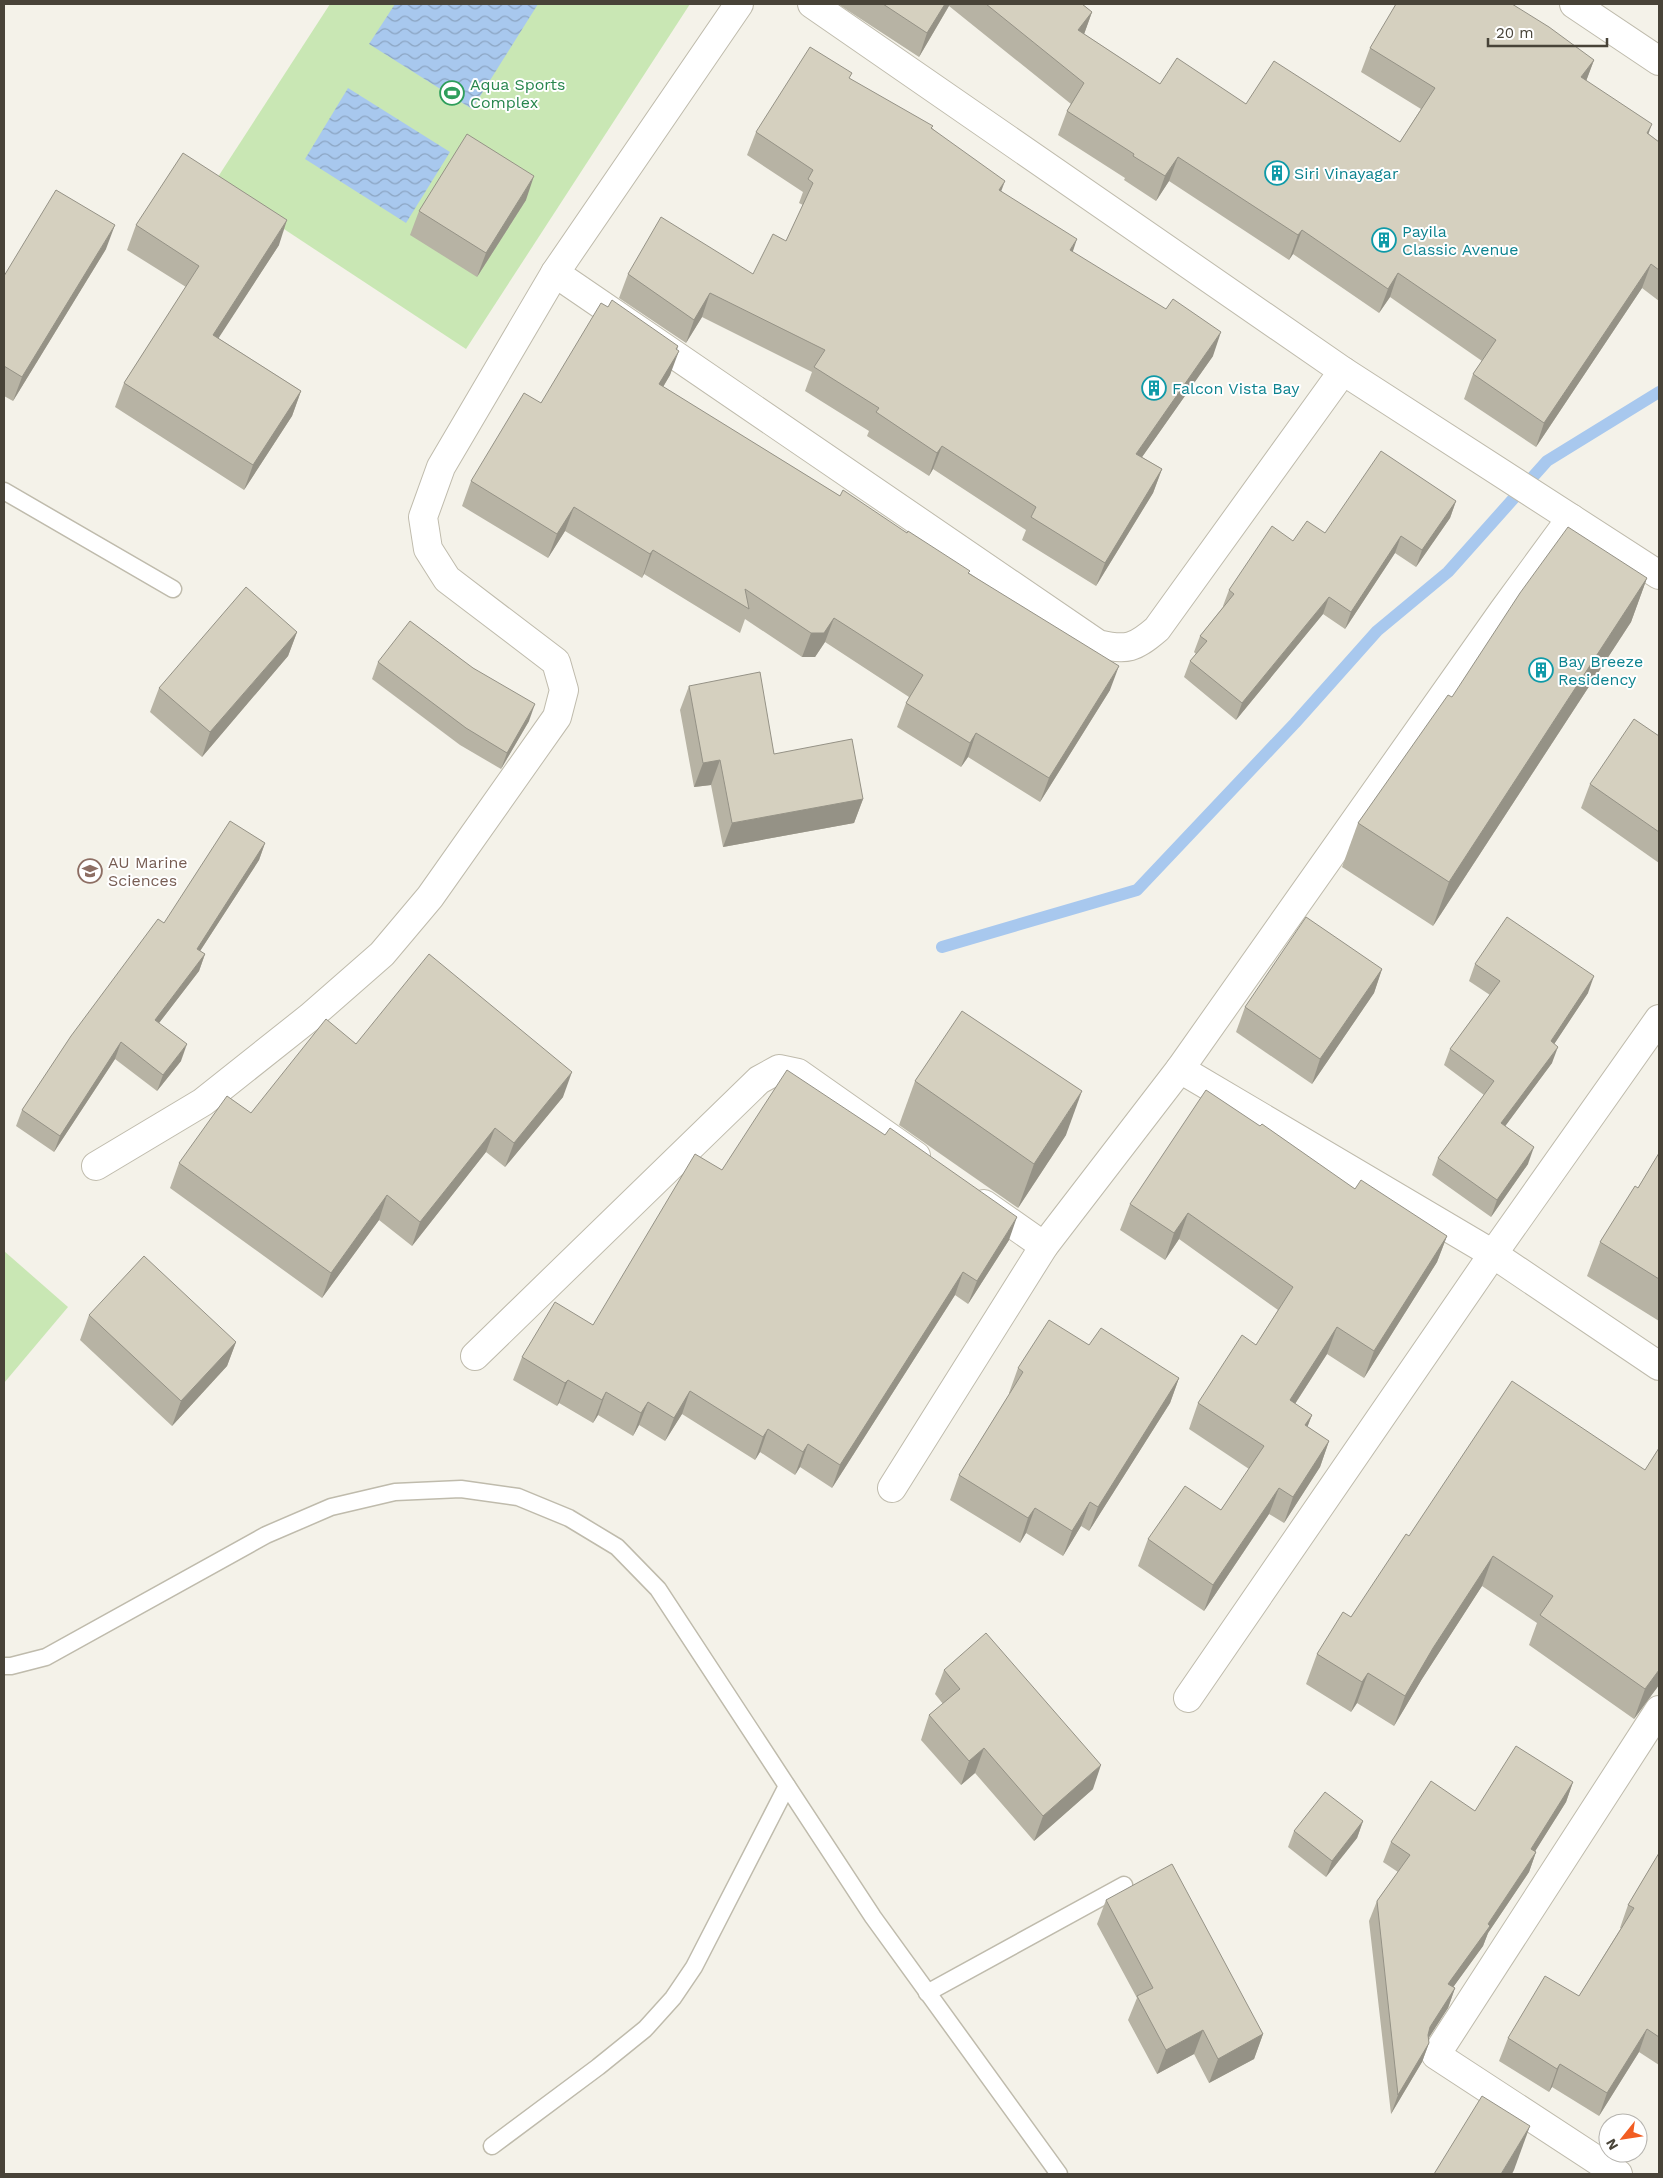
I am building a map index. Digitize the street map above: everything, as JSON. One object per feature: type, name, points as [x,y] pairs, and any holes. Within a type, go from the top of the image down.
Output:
[{"type":"street","points":[[96,1166],[203,1102],[310,1017],[382,954],[430,898],[557,717],[564,690],[556,662],[447,579],[428,549],[424,517],[441,467],[555,273],[739,4]]},
{"type":"street","points":[[812,4],[1343,371],[1659,575]]},
{"type":"street","points":[[1574,4],[1659,61]]},
{"type":"street","points":[[555,273],[1098,644],[1120,650],[1141,643],[1157,629],[1343,371]]},
{"type":"street","points":[[892,1488],[1044,1246],[1180,1069],[1503,611],[1571,518]]},
{"type":"street","points":[[1188,1698],[1493,1254],[1659,1019]]},
{"type":"street","points":[[475,1356],[759,1080],[778,1069],[798,1073],[933,1168]]},
{"type":"street","points":[[1180,1069],[1493,1254],[1659,1366]]},
{"type":"street","points":[[965,1190],[1044,1246]]},
{"type":"street","points":[[1618,2174],[1436,2056],[1659,1710]]},
{"type":"lane","points":[[4,491],[173,589]]},
{"type":"lane","points":[[4,1666],[46,1657],[266,1535],[331,1508],[395,1492],[470,1490],[518,1497],[569,1518],[617,1547],[658,1589],[873,1917],[1059,2174]]},
{"type":"lane","points":[[492,2146],[598,2067],[645,2029],[673,1998],[694,1967],[787,1786]]},
{"type":"lane","points":[[927,1993],[1124,1885]]},
{"type":"green space","name":"Aqua Sports Complex","points":[[330,4],[690,4],[466,349],[214,183]]},
{"type":"green space","points":[[4,1251],[68,1307],[4,1383]]},
{"type":"water","points":[[395,4],[538,4],[472,109],[369,44]]},
{"type":"water","points":[[348,88],[450,152],[406,223],[305,159]]},
{"type":"building","points":[[883,4],[945,4],[927,33]]},
{"type":"building","points":[[986,4],[1082,4],[1092,12],[1078,30],[1160,84],[1177,58],[1246,104],[1274,61],[1400,142],[1435,88],[1370,48],[1396,4],[1512,4],[1549,27],[1594,60],[1581,77],[1652,124],[1647,133],[1659,142],[1659,270],[1651,264],[1544,423],[1473,374],[1496,340],[1398,273],[1388,289],[1302,230],[1298,235],[1178,157],[1165,176],[1133,156],[1134,154],[1067,111],[1084,83]]},
{"type":"building","points":[[810,47],[852,73],[849,78],[933,126],[931,128],[1005,181],[999,190],[1077,239],[1070,250],[1166,309],[1173,299],[1221,332],[1136,454],[1162,469],[1105,563],[1031,517],[1036,507],[942,446],[937,453],[876,412],[879,408],[814,367],[825,350],[710,293],[694,320],[628,274],[661,217],[753,274],[773,234],[786,241],[813,183],[808,179],[813,170],[756,132]]},
{"type":"building","points":[[467,134],[534,176],[486,253],[419,211]]},
{"type":"building","points":[[183,153],[287,220],[213,335],[301,391],[253,465],[124,383],[199,266],[136,225]]},
{"type":"building","points":[[56,190],[115,225],[22,377],[4,366],[4,276]]},
{"type":"building","points":[[612,300],[678,346],[676,349],[679,351],[659,384],[840,496],[843,490],[907,533],[908,531],[970,571],[968,573],[1119,666],[1049,778],[976,733],[970,743],[906,703],[923,675],[834,618],[824,633],[811,633],[745,589],[749,609],[653,550],[650,554],[574,507],[557,534],[471,481],[524,393],[541,403],[601,303],[608,307]]},
{"type":"building","points":[[1381,451],[1456,501],[1422,550],[1401,536],[1351,612],[1329,597],[1242,703],[1190,661],[1207,641],[1200,636],[1234,594],[1229,590],[1272,526],[1293,541],[1307,521],[1325,533]]},
{"type":"building","points":[[1568,527],[1647,578],[1449,882],[1358,823],[1448,695],[1452,697],[1520,593]]},
{"type":"building","points":[[246,587],[297,632],[210,732],[159,688]]},
{"type":"building","points":[[410,621],[473,668],[535,704],[507,753],[466,728],[378,662]]},
{"type":"building","points":[[760,672],[774,754],[852,739],[863,799],[732,823],[720,760],[703,763],[689,686]]},
{"type":"building","points":[[1634,719],[1659,736],[1659,832],[1590,784]]},
{"type":"building","points":[[230,821],[265,843],[197,949],[205,954],[155,1020],[187,1044],[163,1075],[121,1042],[60,1136],[22,1110],[71,1036],[158,919],[164,923]]},
{"type":"building","points":[[1306,917],[1382,969],[1320,1059],[1245,1007]]},
{"type":"building","points":[[1507,917],[1594,976],[1551,1041],[1558,1047],[1501,1123],[1534,1147],[1497,1200],[1438,1158],[1494,1081],[1450,1049],[1500,981],[1475,964]]},
{"type":"building","points":[[429,954],[572,1072],[514,1143],[495,1128],[420,1222],[387,1195],[331,1273],[179,1163],[227,1096],[251,1113],[326,1019],[356,1044]]},
{"type":"building","points":[[962,1011],[1082,1091],[1034,1164],[915,1081]]},
{"type":"building","points":[[787,1070],[885,1135],[890,1128],[1017,1217],[977,1281],[963,1272],[840,1465],[808,1444],[803,1452],[768,1429],[763,1437],[690,1391],[674,1418],[648,1402],[641,1413],[606,1392],[602,1400],[568,1380],[565,1383],[522,1357],[555,1302],[593,1325],[695,1154],[722,1170]]},
{"type":"building","points":[[1206,1090],[1260,1126],[1262,1124],[1355,1189],[1361,1180],[1447,1236],[1374,1351],[1337,1327],[1290,1400],[1312,1415],[1305,1425],[1329,1441],[1293,1497],[1279,1488],[1213,1585],[1148,1539],[1185,1486],[1221,1510],[1264,1446],[1198,1403],[1242,1335],[1256,1345],[1293,1287],[1188,1213],[1174,1233],[1130,1204]]},
{"type":"building","points":[[1659,1153],[1659,1279],[1600,1242],[1635,1186],[1638,1188]]},
{"type":"building","points":[[144,1256],[236,1342],[181,1401],[89,1315]]},
{"type":"building","points":[[1049,1320],[1089,1345],[1101,1328],[1179,1378],[1098,1507],[1090,1502],[1072,1531],[1035,1508],[1028,1518],[959,1475],[1023,1372],[1018,1368]]},
{"type":"building","points":[[1512,1381],[1645,1470],[1659,1448],[1659,1670],[1645,1689],[1540,1615],[1553,1596],[1493,1556],[1433,1648],[1405,1696],[1368,1673],[1362,1682],[1317,1654],[1343,1612],[1351,1617],[1406,1534],[1409,1536]]},
{"type":"building","points":[[986,1633],[1101,1765],[1043,1816],[984,1748],[969,1761],[929,1715],[960,1689],[944,1670]]},
{"type":"building","points":[[1516,1746],[1573,1782],[1531,1849],[1536,1852],[1488,1924],[1490,1926],[1448,1984],[1455,1988],[1430,2027],[1429,2043],[1398,2095],[1377,1901],[1410,1855],[1391,1842],[1431,1781],[1475,1811]]},
{"type":"building","points":[[1325,1792],[1363,1821],[1332,1861],[1294,1831]]},
{"type":"building","points":[[1659,1853],[1659,2037],[1647,2029],[1607,2093],[1560,2064],[1557,2069],[1508,2038],[1545,1976],[1579,1996],[1634,1908],[1628,1905]]},
{"type":"building","points":[[1172,1864],[1263,2034],[1218,2059],[1203,2030],[1166,2050],[1137,1996],[1153,1988],[1106,1900]]},
{"type":"building","points":[[1482,2096],[1530,2126],[1501,2174],[1434,2174]]},
{"type":"waterway","points":[[942,947],[1137,890],[1295,723],[1377,631],[1448,572],[1547,461],[1659,392]]},
{"type":"place","name":"Aqua Sports Complex","points":[[452,93]]},
{"type":"place","name":"Siri Vinayagar","points":[[1277,173]]},
{"type":"place","name":"Payila Classic Avenue","points":[[1384,240]]},
{"type":"place","name":"Falcon Vista Bay","points":[[1154,388]]},
{"type":"place","name":"Bay Breeze Residency","points":[[1541,670]]},
{"type":"place","name":"AU Marine Sciences","points":[[90,871]]}]
